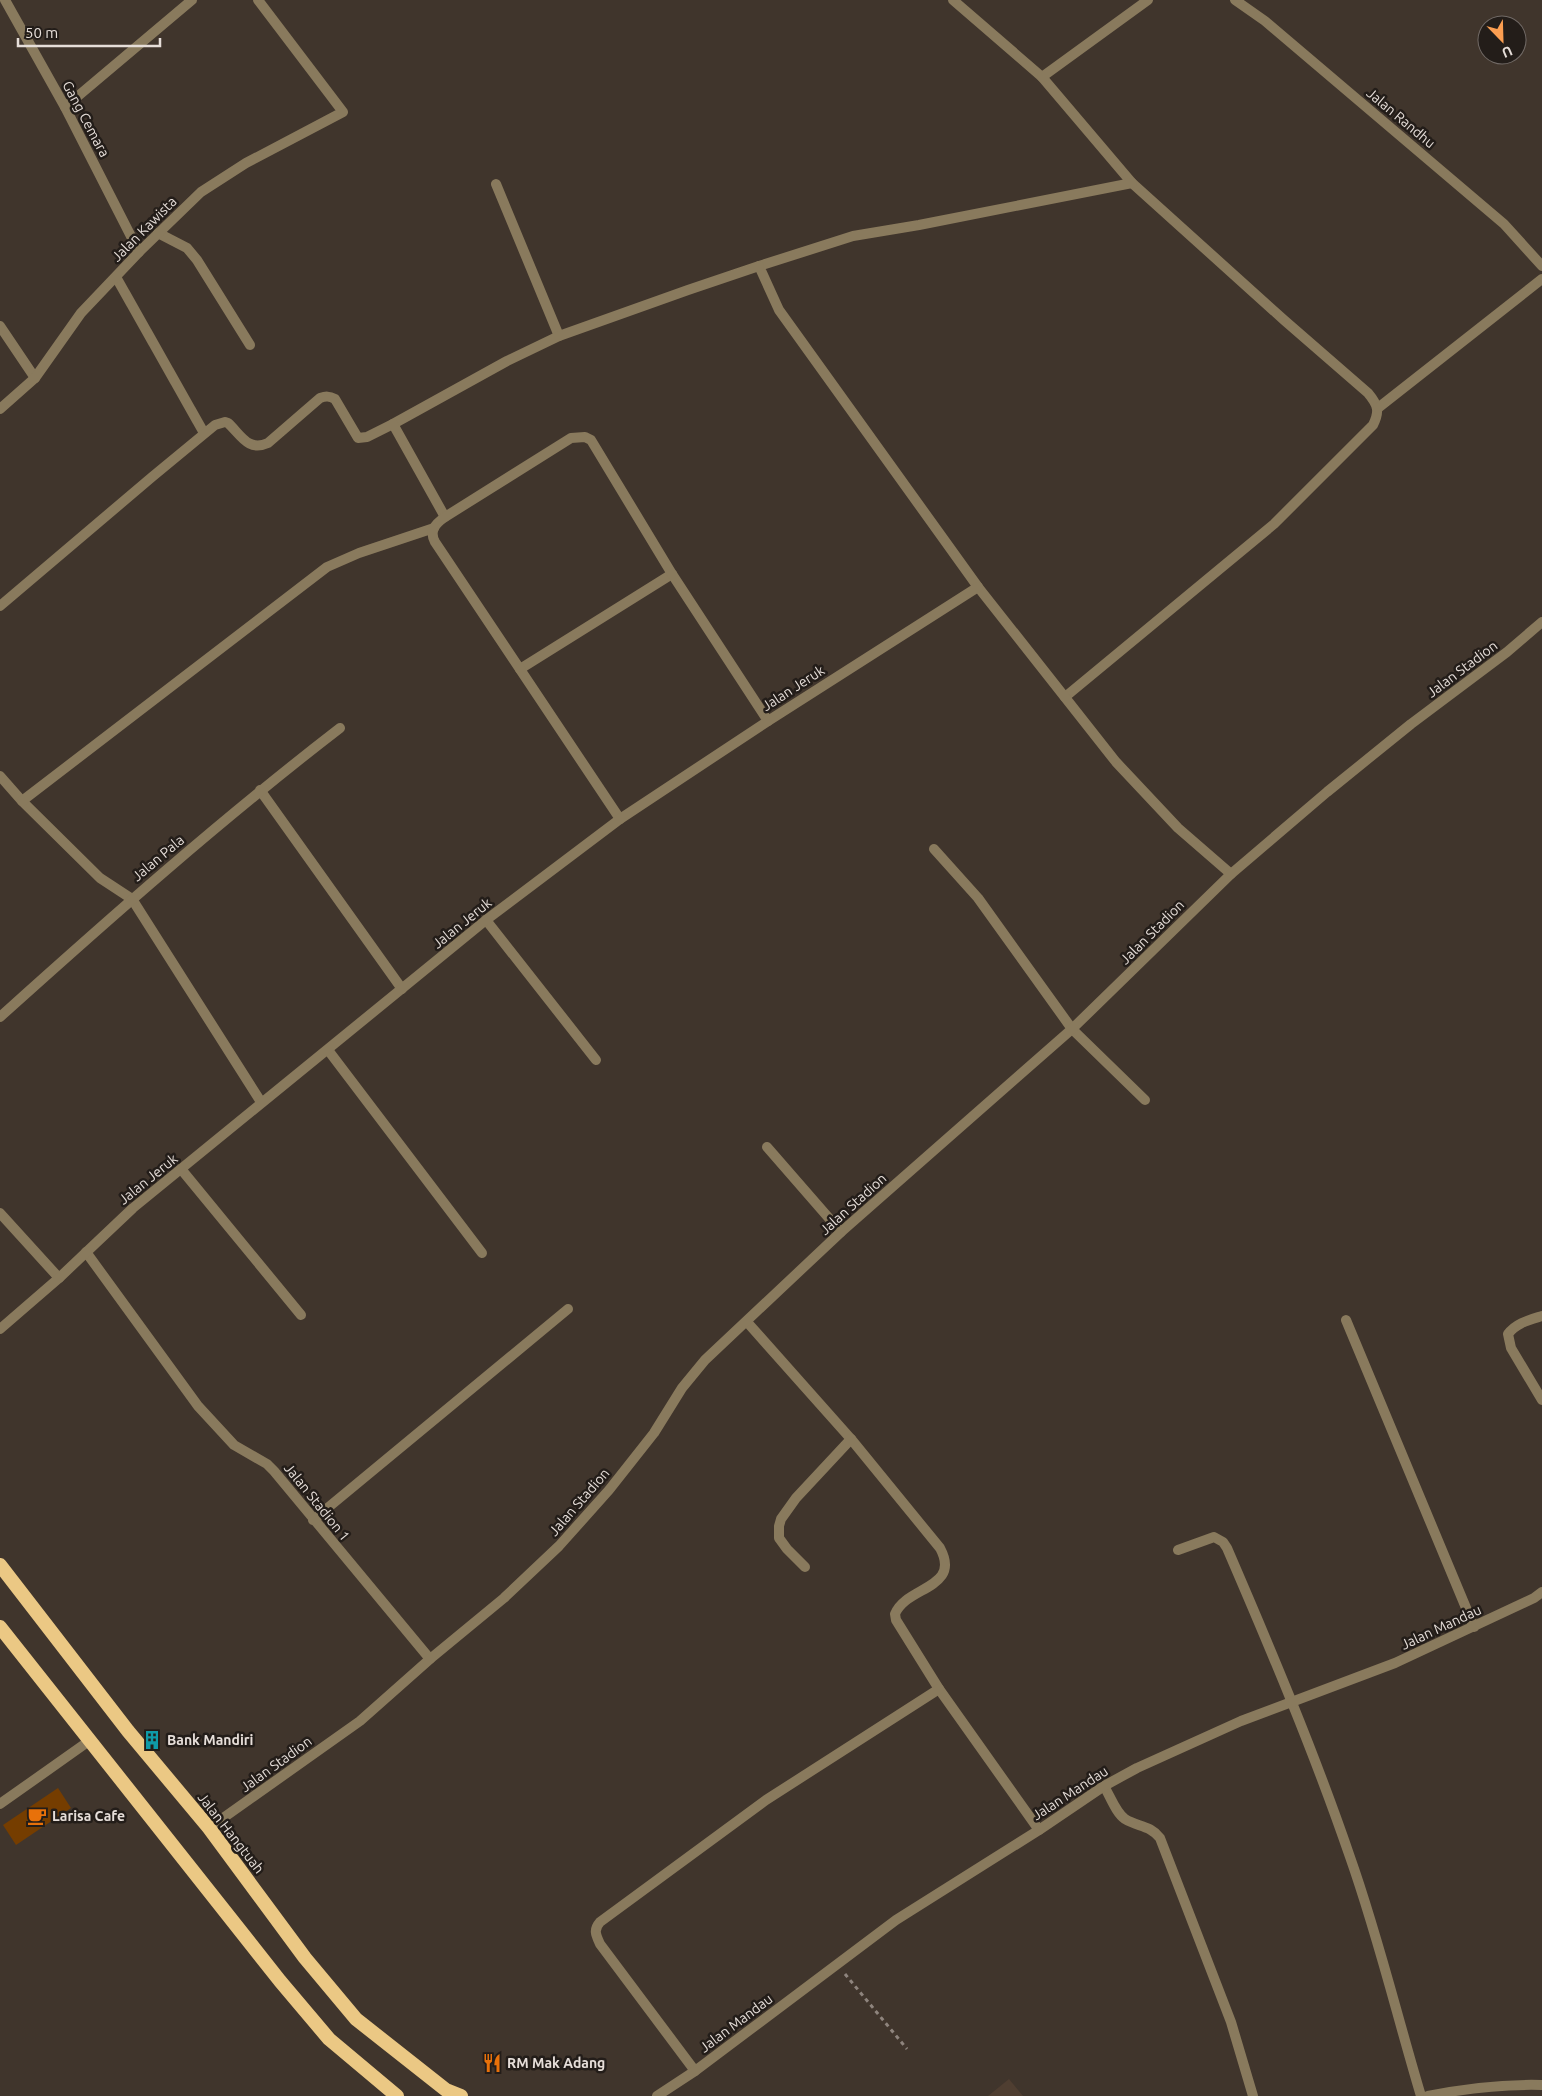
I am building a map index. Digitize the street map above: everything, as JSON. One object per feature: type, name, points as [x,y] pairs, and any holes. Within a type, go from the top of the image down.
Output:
[{"type":"highway","name":"Jalan Hangtuah","points":[[0,1565],[128,1731],[209,1828],[305,1958],[356,2019],[446,2090],[461,2096]]},
{"type":"highway","points":[[0,1626],[280,1982],[329,2039],[397,2096]]},
{"type":"street","name":"Gang Cemara","points":[[5,0],[65,107],[139,252]]},
{"type":"street","points":[[65,107],[192,0]]},
{"type":"street","name":"Jalan Kawista","points":[[0,409],[35,378],[82,313],[139,252],[200,192],[246,163],[343,112],[258,0]]},
{"type":"street","points":[[953,0],[1042,77],[1132,183],[1368,393],[1378,408],[1373,425],[1274,524],[1065,698]]},
{"type":"street","points":[[1042,77],[1148,0]]},
{"type":"street","name":"Jalan Randhu","points":[[1235,0],[1265,21],[1504,224],[1542,266]]},
{"type":"street","points":[[0,606],[215,425],[224,422],[230,425],[251,446],[263,445],[268,443],[320,398],[330,396],[335,400],[358,438],[367,437],[507,361],[559,336],[759,266],[853,236],[919,225],[1132,183]]},
{"type":"street","points":[[496,184],[559,336]]},
{"type":"street","points":[[158,233],[187,248],[197,260],[250,345]]},
{"type":"street","points":[[759,266],[779,310],[978,587],[1116,762],[1178,828],[1231,874]]},
{"type":"street","points":[[116,277],[204,433]]},
{"type":"street","points":[[1378,408],[1542,279]]},
{"type":"street","points":[[0,326],[35,378]]},
{"type":"street","points":[[393,424],[445,517]]},
{"type":"street","points":[[22,801],[327,567],[360,553],[434,528],[445,517],[571,438],[584,437],[595,445],[672,574],[768,721]]},
{"type":"street","points":[[434,528],[432,533],[436,542],[620,819]]},
{"type":"street","points":[[520,669],[672,574]]},
{"type":"street","name":"Jalan Jeruk","points":[[0,1329],[59,1278],[133,1208],[486,920],[620,819],[768,721],[978,587]]},
{"type":"street","name":"Jalan Stadion","points":[[209,1828],[360,1721],[430,1658],[504,1598],[559,1546],[609,1490],[654,1433],[682,1388],[705,1360],[841,1232],[1072,1029],[1231,874],[1327,792],[1411,724],[1507,652],[1542,622]]},
{"type":"street","name":"Jalan Pala","points":[[0,1017],[132,899],[260,790],[340,728]]},
{"type":"street","points":[[0,776],[22,801],[100,878],[132,899],[261,1102]]},
{"type":"street","points":[[260,790],[402,989]]},
{"type":"street","points":[[934,849],[978,898],[1072,1029],[1145,1100]]},
{"type":"street","points":[[486,920],[596,1060]]},
{"type":"street","points":[[328,1050],[482,1253]]},
{"type":"street","points":[[767,1147],[841,1232]]},
{"type":"street","points":[[181,1169],[301,1315]]},
{"type":"street","points":[[0,1213],[59,1278]]},
{"type":"street","name":"Jalan Stadion 1","points":[[86,1252],[198,1406],[234,1444],[267,1464],[274,1471],[430,1658]]},
{"type":"street","points":[[313,1520],[568,1309]]},
{"type":"street","points":[[1542,1316],[1520,1323],[1512,1328],[1508,1334],[1511,1348],[1542,1400]]},
{"type":"street","points":[[1346,1320],[1474,1627]]},
{"type":"street","points":[[747,1322],[851,1438],[940,1548],[946,1564],[944,1574],[901,1604],[894,1614],[896,1620],[939,1689],[1039,1830]]},
{"type":"street","points":[[805,1567],[779,1538],[780,1519],[796,1498],[851,1438]]},
{"type":"street","points":[[1178,1550],[1210,1538],[1219,1538],[1223,1542],[1293,1703],[1350,1857],[1389,1978],[1421,2096]]},
{"type":"street","name":"Jalan Mandau","points":[[658,2096],[695,2071],[896,1920],[1039,1830],[1104,1786],[1137,1768],[1241,1721],[1395,1663],[1474,1627],[1542,1592]]},
{"type":"street","points":[[695,2071],[600,1944],[595,1932],[596,1926],[766,1800],[939,1689]]},
{"type":"street","points":[[0,1804],[89,1741]]},
{"type":"street","points":[[1104,1786],[1120,1814],[1125,1819],[1155,1831],[1160,1838],[1231,2022],[1253,2096]]},
{"type":"street","points":[[1428,2096],[1472,2087],[1542,2084]]},
{"type":"path","points":[[836,1964],[907,2048]]},
{"type":"shaded area","points":[[1009,2079],[1023,2096],[988,2096]]},
{"type":"building","name":"Larisa Cafe","points":[[58,1788],[71,1808],[16,1845],[3,1825]]},
{"type":"place","name":"Bank Mandiri","points":[[152,1740]]},
{"type":"place","name":"Larisa Cafe","points":[[37,1816]]},
{"type":"place","name":"RM Mak Adang","points":[[492,2063]]}]
